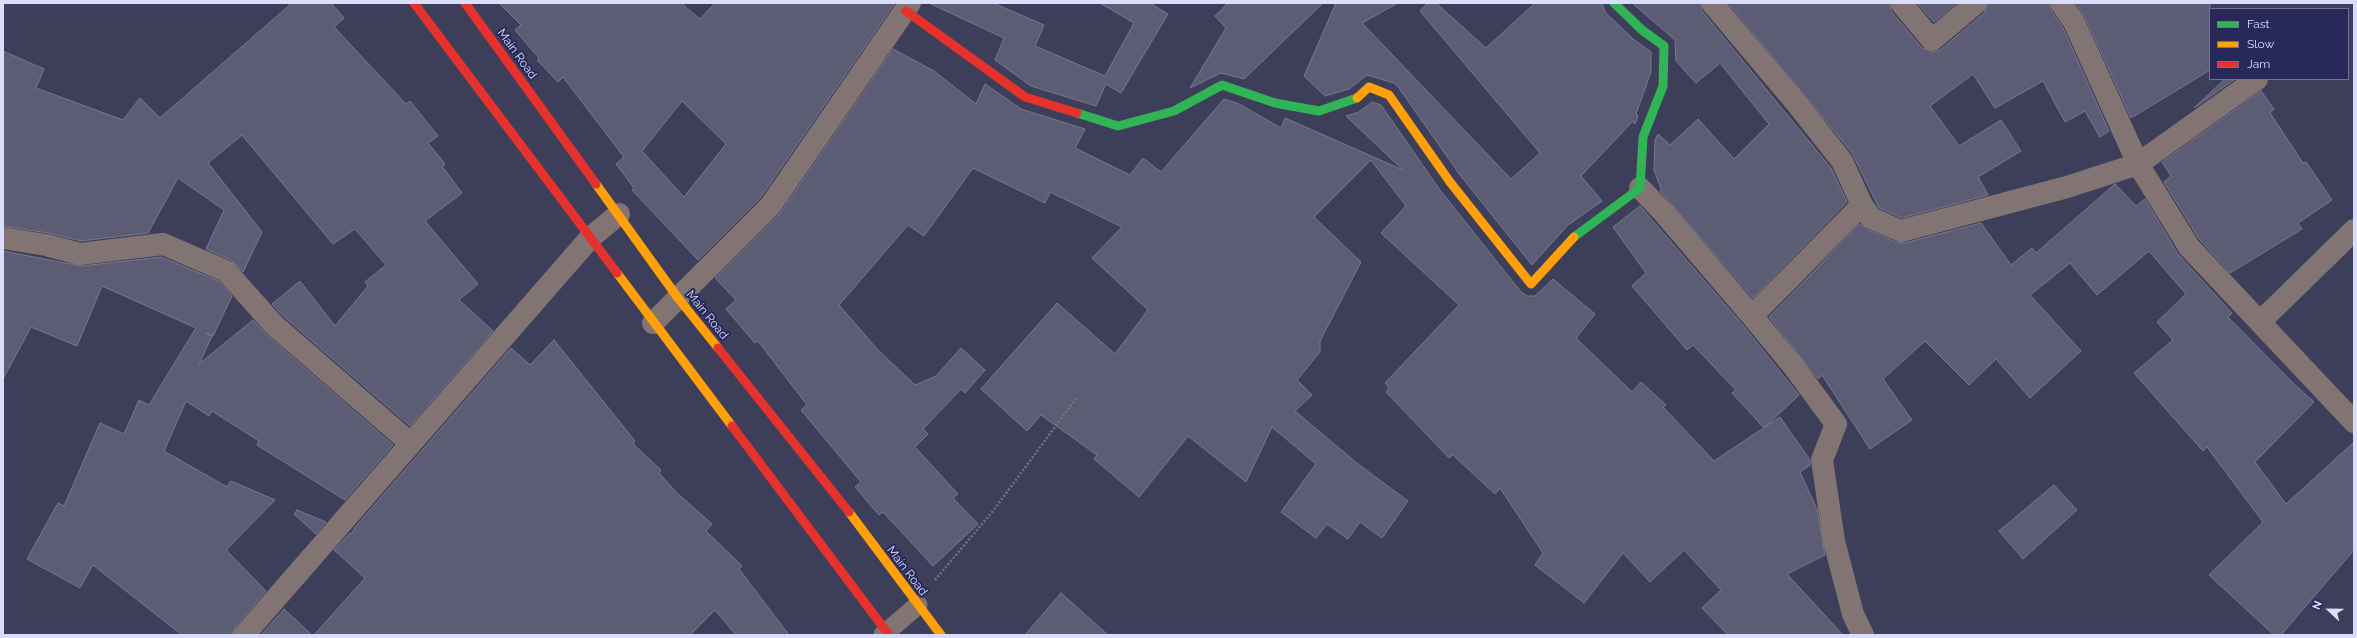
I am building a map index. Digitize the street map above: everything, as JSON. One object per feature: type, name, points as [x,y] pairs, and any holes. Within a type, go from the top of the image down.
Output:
[{"type":"main road","points":[[414,3],[653,323],[788,498],[886,634]]},
{"type":"main road","name":"Main Road","points":[[465,3],[619,214],[678,298],[823,477],[941,635]]},
{"type":"main road","points":[[908,7],[1025,97],[1118,126],[1174,111],[1222,84],[1275,103],[1319,111],[1355,100],[1369,88],[1388,95],[1450,182],[1531,284],[1577,234],[1640,188],[1643,137],[1663,86],[1664,46],[1642,30],[1614,3]]},
{"type":"street","points":[[1712,3],[1797,104],[1842,161],[1862,205],[1871,218],[1901,232],[2067,187],[2138,164],[2256,80]]},
{"type":"street","points":[[1901,3],[1932,40],[1976,3]]},
{"type":"street","points":[[2061,3],[2074,22],[2138,164],[2189,247],[2354,422]]},
{"type":"street","points":[[653,323],[771,205],[908,7]]},
{"type":"street","points":[[1640,188],[1664,213],[1752,316],[1794,367],[1836,424],[1822,460],[1834,541],[1853,614],[1863,635]]},
{"type":"street","points":[[1752,316],[1862,205]]},
{"type":"street","points":[[244,635],[590,238],[619,214]]},
{"type":"street","points":[[2260,322],[2354,230]]},
{"type":"street","points":[[3,238],[46,245],[80,254],[163,244],[226,271],[274,325],[410,443]]},
{"type":"lane","points":[[886,634],[918,606]]},
{"type":"path","points":[[918,606],[929,588],[993,511],[1077,397]]},
{"type":"building","points":[[292,3],[331,3],[344,18],[334,27],[406,104],[410,101],[438,136],[428,143],[445,164],[442,166],[462,193],[425,221],[478,284],[459,300],[493,331],[410,426],[283,316],[272,304],[300,281],[335,326],[368,286],[365,282],[386,265],[355,229],[333,244],[242,135],[208,163],[262,232],[243,272],[231,260],[206,249],[224,210],[178,178],[148,233],[81,241],[48,233],[3,226],[3,51],[44,69],[36,88],[123,120],[140,98],[160,118]]},
{"type":"building","points":[[499,3],[681,3],[700,19],[715,3],[895,3],[761,197],[698,260],[632,190],[634,188],[616,164],[624,157],[563,77],[558,82],[537,60],[539,58],[515,30],[521,25]],"holes":[[[682,101],[726,144],[684,197],[642,151]]]},
{"type":"building","points":[[929,3],[993,3],[1044,25],[1035,46],[1105,76],[1134,23],[1100,3],[1150,3],[1168,14],[1121,93],[1106,84],[1096,106],[1031,86],[995,60],[1004,38]]},
{"type":"building","points":[[1228,3],[1323,3],[1244,79],[1221,73],[1190,88],[1226,28],[1215,16]]},
{"type":"building","points":[[1336,3],[1398,3],[1362,23],[1511,179],[1540,153],[1420,11],[1428,3],[1436,3],[1486,48],[1535,3],[1602,3],[1605,12],[1633,39],[1651,52],[1651,72],[1636,114],[1638,116],[1635,124],[1633,121],[1581,176],[1602,201],[1568,225],[1532,265],[1460,175],[1394,83],[1367,75],[1349,89],[1325,96],[1304,76]]},
{"type":"building","points":[[1632,3],[1700,3],[1702,11],[1831,168],[1847,202],[1753,298],[1660,191],[1661,189],[1654,170],[1655,140],[1658,134],[1670,145],[1698,119],[1734,159],[1769,124],[1720,63],[1696,83],[1676,61],[1675,40]]},
{"type":"building","points":[[1728,3],[1889,3],[1891,11],[1922,48],[1934,52],[1940,50],[1984,13],[1988,3],[2049,3],[2051,10],[2063,28],[2109,131],[2100,137],[2085,111],[2065,122],[2043,81],[1995,108],[1973,74],[1930,106],[1959,146],[2001,120],[2021,151],[1978,177],[1988,195],[1902,218],[1879,208],[1852,153]]},
{"type":"building","points":[[1917,3],[1957,3],[1934,22]]},
{"type":"building","points":[[2076,3],[2210,3],[2209,71],[2131,118],[2085,17]]},
{"type":"building","points":[[893,49],[934,71],[976,104],[985,84],[1021,109],[1085,129],[1075,148],[1130,175],[1143,158],[1161,172],[1224,99],[1239,104],[1281,128],[1285,118],[1403,170],[1346,116],[1359,112],[1372,102],[1381,105],[1440,190],[1521,292],[1527,296],[1535,296],[1553,279],[1595,314],[1576,338],[1632,392],[1641,382],[1666,405],[1663,407],[1714,461],[1780,417],[1810,460],[1810,465],[1800,472],[1817,509],[1825,555],[1787,574],[1843,635],[1728,635],[1702,608],[1721,590],[1684,550],[1650,582],[1623,553],[1584,603],[1535,565],[1543,553],[1500,488],[1495,494],[1453,455],[1449,458],[1386,392],[1389,387],[1385,383],[1459,305],[1381,233],[1406,206],[1371,160],[1314,217],[1361,262],[1320,341],[1320,352],[1297,380],[1312,395],[1295,411],[1358,464],[1408,501],[1382,538],[1360,522],[1348,539],[1327,524],[1316,538],[1281,512],[1316,464],[1272,427],[1246,482],[1188,436],[1139,497],[1094,459],[1097,455],[1041,415],[1027,431],[981,389],[1057,303],[1115,354],[1148,310],[1092,258],[1122,227],[1050,192],[1045,203],[973,168],[924,236],[908,225],[839,305],[878,350],[915,385],[936,376],[961,348],[985,370],[965,393],[961,389],[923,429],[928,434],[915,447],[958,494],[953,498],[978,524],[933,566],[883,512],[879,515],[855,487],[861,482],[801,410],[807,405],[758,341],[755,343],[726,309],[736,300],[715,278],[781,212]]},
{"type":"building","points":[[2224,80],[2234,80],[2194,108]]},
{"type":"building","points":[[2261,91],[2274,109],[2270,113],[2303,163],[2306,162],[2332,200],[2298,223],[2302,229],[2230,273],[2199,239],[2164,182],[2171,176],[2162,162]]},
{"type":"building","points":[[2115,184],[2136,206],[2145,199],[2178,254],[2232,313],[2228,317],[2292,382],[2314,402],[2255,462],[2286,504],[2354,442],[2354,550],[2281,635],[2274,635],[2209,575],[2263,522],[2207,447],[2203,451],[2134,373],[2173,340],[2157,322],[2186,294],[2149,251],[2097,295],[2070,263],[2030,295],[2081,351],[2030,398],[1996,359],[1969,385],[1925,341],[1883,379],[1912,420],[1870,449],[1822,375],[1818,379],[1769,317],[1860,224],[1866,229],[1896,242],[1904,243],[1981,223],[2011,265],[2032,248],[2036,253]]},
{"type":"building","points":[[1640,206],[1742,324],[1799,395],[1764,428],[1732,393],[1736,390],[1693,345],[1687,350],[1632,286],[1646,273],[1613,227]]},
{"type":"building","points":[[3,251],[81,266],[161,257],[219,281],[232,296],[213,336],[206,333],[212,336],[199,364],[253,320],[266,334],[393,445],[345,500],[257,445],[259,441],[212,411],[209,416],[186,401],[164,451],[227,487],[231,481],[275,500],[226,550],[266,591],[235,627],[232,635],[182,635],[93,565],[80,588],[27,559],[58,503],[64,506],[100,423],[124,434],[139,400],[149,405],[196,328],[102,286],[77,346],[31,327],[3,379]]},
{"type":"building","points":[[554,340],[635,441],[633,444],[661,470],[659,473],[676,492],[712,524],[706,531],[742,566],[739,569],[789,635],[736,635],[715,610],[690,635],[314,635],[365,578],[334,550],[350,533],[351,534],[356,526],[511,348],[530,365]]},
{"type":"building","points":[[2054,485],[2077,510],[2023,559],[1999,531]]},
{"type":"building","points":[[297,510],[326,522],[316,534],[294,514]]},
{"type":"building","points":[[1061,593],[1108,635],[1025,635]]},
{"type":"building","points":[[284,609],[312,635],[261,635]]},
{"type":"traffic: fast","points":[[1574,237],[1640,188],[1643,137],[1663,86],[1664,46],[1642,30],[1614,3]]},
{"type":"traffic: fast","points":[[1077,113],[1118,126],[1174,111],[1222,85],[1275,103],[1319,111],[1357,98]]},
{"type":"traffic: slow","points":[[1357,98],[1369,87],[1389,95],[1450,182],[1531,284],[1574,237]]},
{"type":"traffic: slow","points":[[596,184],[678,298],[718,348]]},
{"type":"traffic: slow","points":[[617,273],[732,426]]},
{"type":"traffic: slow","points":[[849,512],[941,635]]},
{"type":"traffic: jam","points":[[414,3],[617,273]]},
{"type":"traffic: jam","points":[[465,3],[596,184]]},
{"type":"traffic: jam","points":[[906,11],[1025,97],[1077,113]]},
{"type":"traffic: jam","points":[[718,348],[849,512]]},
{"type":"traffic: jam","points":[[732,426],[889,635]]}]
